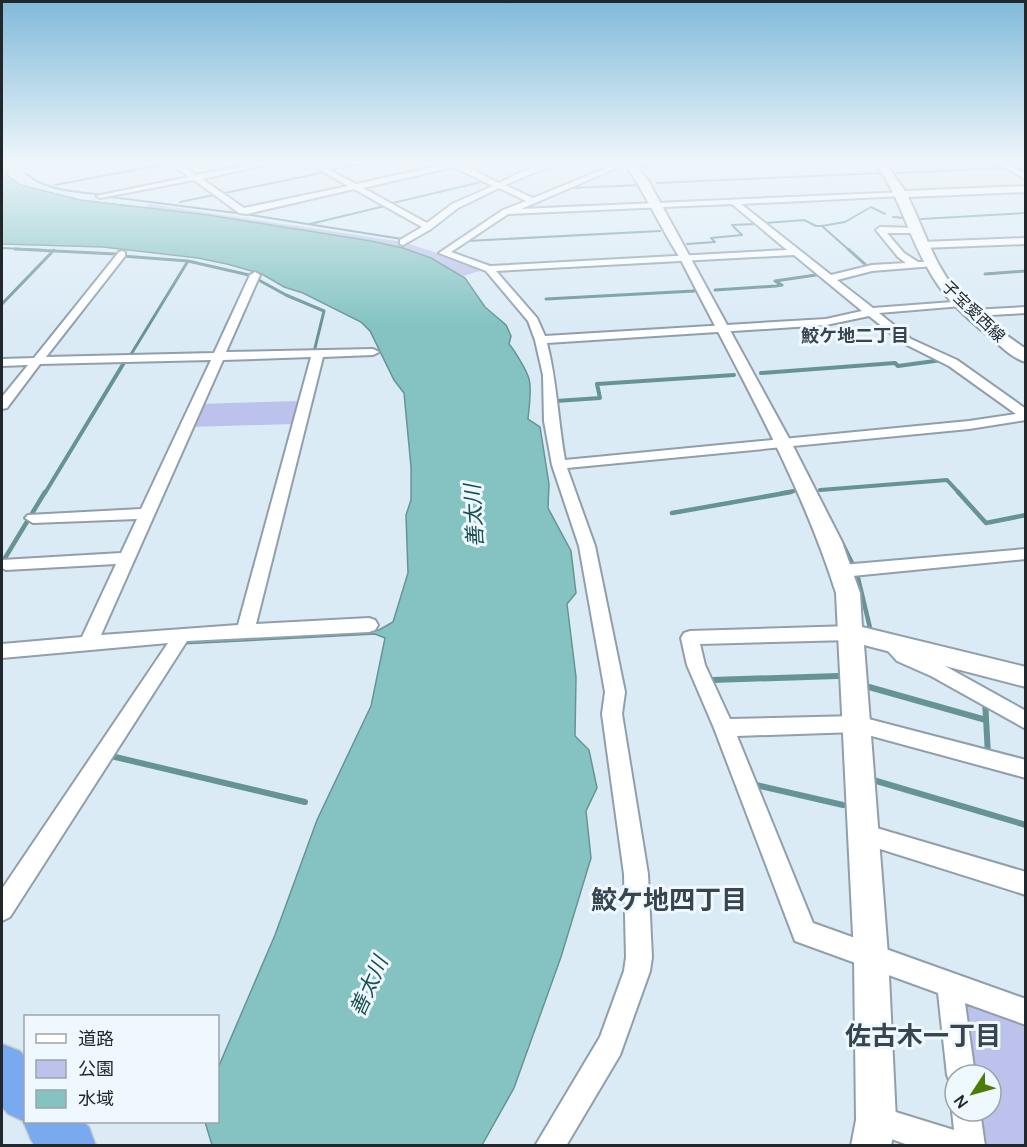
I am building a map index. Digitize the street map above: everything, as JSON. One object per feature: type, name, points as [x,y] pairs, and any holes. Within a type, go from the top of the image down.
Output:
[{"type":"highway","points":[[2,1070],[24,1094]]},
{"type":"highway","points":[[50,1123],[70,1146]]},
{"type":"street","points":[[412,218],[428,226]]},
{"type":"street","points":[[403,242],[439,218]]},
{"type":"street","points":[[498,218],[444,253],[489,269],[794,252]]},
{"type":"street","points":[[662,218],[686,258],[782,442],[842,571],[848,593],[871,955],[874,1133],[958,1146]]},
{"type":"street","points":[[752,218],[907,341],[953,363],[1026,415]]},
{"type":"street","name":"子宝愛西線","points":[[911,218],[931,264],[967,308],[998,337],[1026,357]]},
{"type":"street","points":[[916,230],[880,230],[901,255],[916,265]]},
{"type":"street","points":[[922,245],[1026,241]]},
{"type":"street","points":[[2,405],[122,254]]},
{"type":"street","points":[[829,279],[872,268],[931,264]]},
{"type":"street","points":[[489,269],[533,320],[541,340],[549,375],[551,421],[559,465],[587,546],[615,692],[612,714],[636,874],[639,957],[637,971],[609,1045],[549,1146]]},
{"type":"street","points":[[88,644],[255,275]]},
{"type":"street","points":[[541,340],[826,322],[873,312],[967,308],[1026,310]]},
{"type":"street","points":[[2,362],[373,352]]},
{"type":"street","points":[[245,632],[318,354]]},
{"type":"street","points":[[559,465],[969,425],[1026,415]]},
{"type":"street","points":[[33,518],[146,514]]},
{"type":"street","points":[[842,571],[1026,554]]},
{"type":"street","points":[[6,564],[126,558]]},
{"type":"street","points":[[2,651],[181,635],[369,625]]},
{"type":"street","points":[[1026,677],[851,633],[690,638],[696,665],[724,728],[804,932],[1026,1012]]},
{"type":"street","points":[[2,909],[181,635]]},
{"type":"street","points":[[889,642],[903,656],[958,681],[1026,721]]},
{"type":"street","points":[[724,728],[857,724],[1026,769]]},
{"type":"street","points":[[863,834],[1026,884]]},
{"type":"street","points":[[950,984],[960,1063]]},
{"type":"street","points":[[967,1123],[970,1146]]},
{"type":"green space","points":[[224,218],[240,218],[403,242],[486,269],[463,276],[431,258],[371,241]]},
{"type":"green space","points":[[300,401],[294,424],[189,427],[199,404]]},
{"type":"green space","points":[[958,998],[1025,1021],[1025,1145],[979,1143],[976,1123],[1003,1123],[1003,1063],[967,1063]]},
{"type":"water","name":"善太川","points":[[2,218],[224,218],[371,241],[403,248],[431,258],[465,278],[485,307],[506,325],[511,336],[509,344],[526,371],[530,383],[528,419],[540,427],[549,484],[548,508],[571,551],[576,593],[567,604],[576,677],[575,736],[589,750],[597,788],[586,811],[591,858],[561,957],[514,1088],[482,1145],[212,1145],[205,1123],[219,1123],[219,1066],[275,935],[317,820],[371,706],[385,638],[375,634],[182,644],[185,640],[379,630],[393,622],[408,573],[406,515],[411,500],[411,467],[404,393],[394,380],[370,331],[361,322],[303,293],[284,287],[262,274],[198,258],[103,247],[2,244]]},
{"type":"waterway","points":[[267,218],[402,239]]},
{"type":"waterway","points":[[310,224],[337,218]]},
{"type":"waterway","points":[[822,226],[845,222],[853,218]]},
{"type":"waterway","points":[[899,218],[904,218]]},
{"type":"waterway","points":[[921,219],[947,218]]},
{"type":"waterway","points":[[766,223],[804,220],[816,226],[822,226]]},
{"type":"waterway","points":[[687,244],[715,242],[711,238],[742,235],[732,225],[755,224]]},
{"type":"waterway","points":[[822,226],[849,250]]},
{"type":"waterway","points":[[467,241],[660,231]]},
{"type":"waterway","points":[[2,248],[44,250]]},
{"type":"waterway","points":[[15,249],[53,251]]},
{"type":"waterway","points":[[848,249],[867,266]]},
{"type":"waterway","points":[[2,304],[53,251]]},
{"type":"waterway","points":[[53,251],[116,254]]},
{"type":"waterway","points":[[122,256],[188,261]]},
{"type":"waterway","points":[[130,356],[188,261]]},
{"type":"waterway","points":[[188,261],[249,275]]},
{"type":"waterway","points":[[985,274],[1026,271]]},
{"type":"waterway","points":[[715,290],[776,286],[782,285],[775,281],[816,275]]},
{"type":"waterway","points":[[255,278],[286,295],[324,311],[314,352]]},
{"type":"waterway","points":[[546,299],[694,291]]},
{"type":"waterway","points":[[761,373],[895,363],[898,366],[942,360]]},
{"type":"waterway","points":[[45,493],[125,361]]},
{"type":"waterway","points":[[556,401],[600,398],[597,384],[734,375]]},
{"type":"waterway","points":[[820,490],[947,480],[959,493]]},
{"type":"waterway","points":[[782,493],[794,491]]},
{"type":"waterway","points":[[2,563],[45,492]]},
{"type":"waterway","points":[[672,513],[791,492]]},
{"type":"waterway","points":[[958,492],[986,523],[1026,515]]},
{"type":"waterway","points":[[841,541],[852,563]]},
{"type":"waterway","points":[[858,578],[871,632]]},
{"type":"waterway","points":[[712,680],[838,676]]},
{"type":"waterway","points":[[869,687],[986,720]]},
{"type":"waterway","points":[[985,700],[988,755]]},
{"type":"waterway","points":[[111,756],[305,802]]},
{"type":"waterway","points":[[873,780],[1026,825]]},
{"type":"waterway","points":[[756,785],[843,805]]},
{"type":"district","name":"鮫ケ地二丁目","points":[[855,335]]},
{"type":"district","name":"鮫ケ地四丁目","points":[[669,899]]},
{"type":"district","name":"佐古木一丁目","points":[[923,1035]]}]
